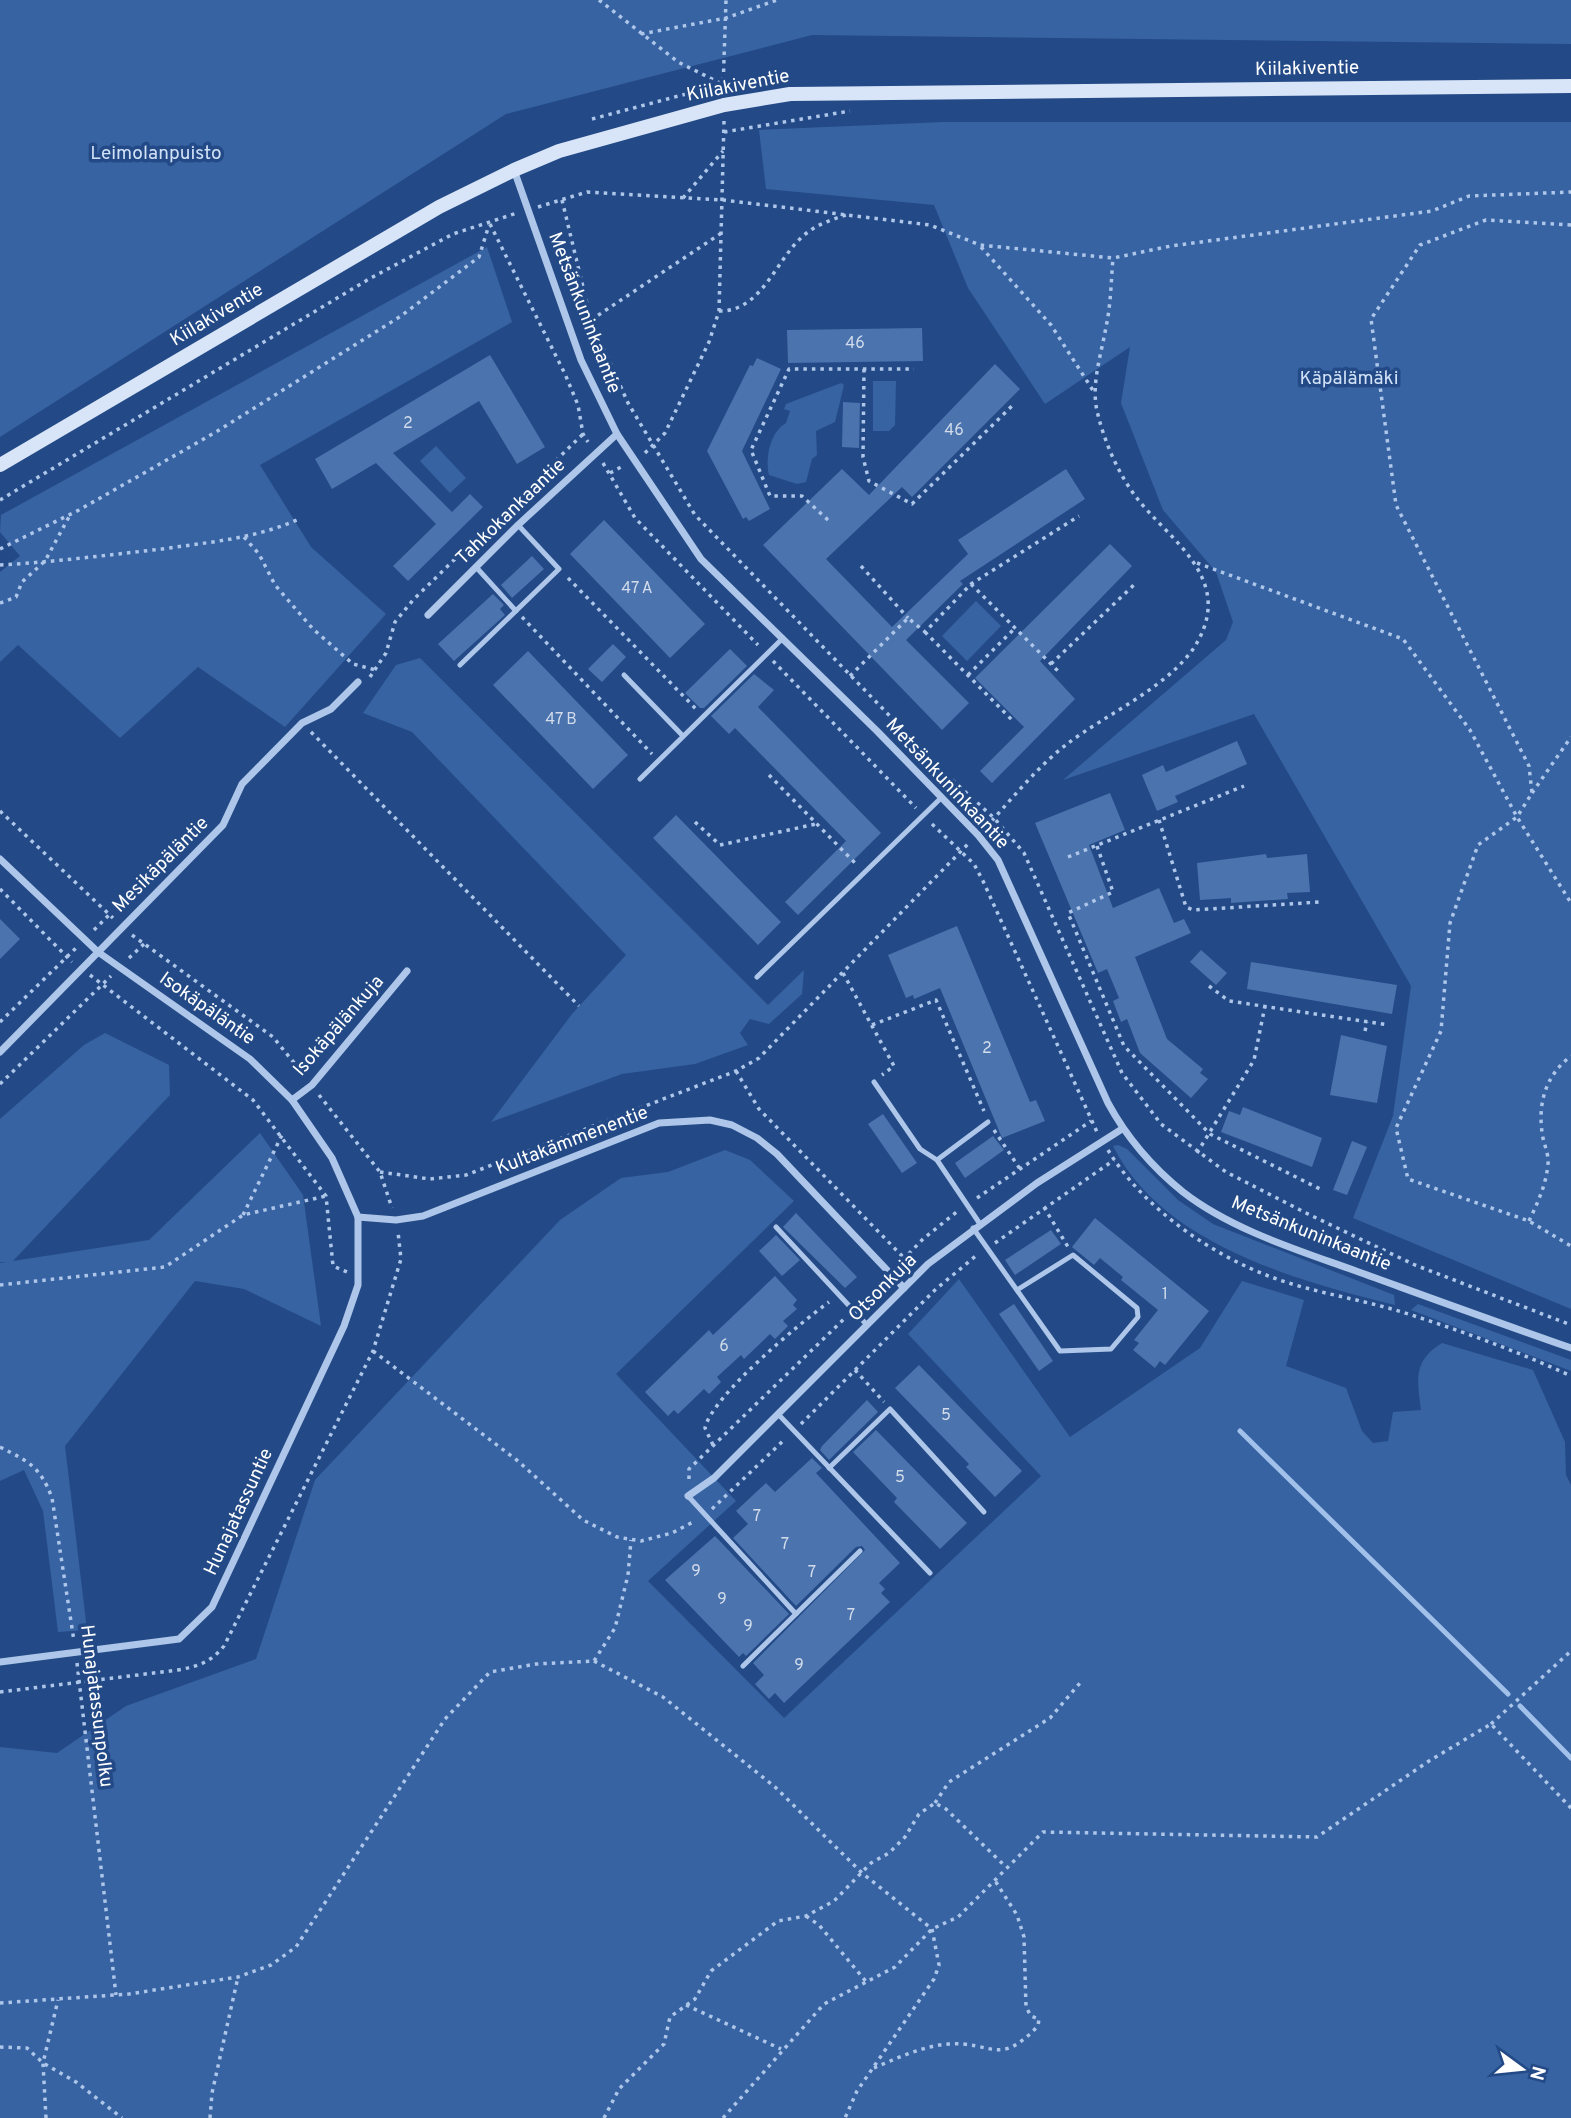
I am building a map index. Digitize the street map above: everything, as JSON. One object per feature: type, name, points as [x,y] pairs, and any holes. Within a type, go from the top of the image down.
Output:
[{"type":"street","name":"Kiilakiventie","points":[[0,465],[439,206],[559,151],[712,108],[790,94],[1571,86]]},
{"type":"street","name":"Metsänkuninkaantie","points":[[514,170],[582,360],[633,462],[701,559],[942,797],[998,860],[1122,1129],[1149,1161],[1175,1185],[1218,1214],[1295,1249],[1571,1348]]},
{"type":"street","name":"Tahkokankaantie","points":[[428,615],[518,525],[617,434]]},
{"type":"street","name":"Mesikäpäläntie","points":[[0,1052],[223,825],[242,784],[302,723],[331,709],[358,682]]},
{"type":"street","name":"Isokäpäläntie","points":[[0,859],[98,952],[250,1059],[292,1100],[332,1158],[358,1217]]},
{"type":"street","name":"Isokäpälänkuja","points":[[292,1100],[312,1085],[407,971]]},
{"type":"street","name":"Kultakämmenentie","points":[[358,1217],[396,1220],[423,1216],[659,1123],[710,1120],[732,1125],[767,1146],[904,1288]]},
{"type":"street","name":"Otsonkuja","points":[[688,1496],[714,1478],[904,1288],[977,1226],[1122,1129]]},
{"type":"street","name":"Hunajatassuntie","points":[[0,1662],[179,1639],[212,1607],[344,1326],[358,1285],[358,1217]]},
{"type":"lane","points":[[460,665],[559,569],[518,525]]},
{"type":"lane","points":[[476,567],[516,611]]},
{"type":"lane","points":[[640,779],[783,638]]},
{"type":"lane","points":[[624,675],[683,736]]},
{"type":"lane","points":[[757,977],[942,797]]},
{"type":"lane","points":[[874,1082],[920,1149],[937,1160],[967,1205],[988,1248],[1017,1290],[1060,1351],[1111,1349],[1138,1317],[1137,1308],[1073,1255],[1017,1290]]},
{"type":"lane","points":[[937,1160],[988,1122]]},
{"type":"lane","points":[[776,1227],[867,1325]]},
{"type":"lane","points":[[829,1468],[890,1409],[984,1512]]},
{"type":"lane","points":[[778,1414],[930,1573]]},
{"type":"lane","points":[[688,1496],[796,1614]]},
{"type":"lane","points":[[743,1666],[860,1551]]},
{"type":"path","points":[[592,119],[722,85],[678,62],[599,0]]},
{"type":"path","points":[[640,34],[726,19],[778,0]]},
{"type":"path","points":[[724,132],[855,110]]},
{"type":"path","points":[[683,198],[724,149]]},
{"type":"path","points":[[0,500],[369,279],[453,234],[587,192],[723,200],[930,225],[980,245],[1113,258],[1171,246],[1432,211],[1469,196],[1571,192]]},
{"type":"path","points":[[562,200],[591,320],[628,402],[695,515],[949,777],[994,818],[1024,853],[1122,1073],[1161,1124],[1226,1172],[1298,1209],[1415,1265],[1571,1325]]},
{"type":"path","points":[[610,473],[633,462],[655,446],[665,433],[709,342],[719,311],[723,200]]},
{"type":"path","points":[[719,311],[736,310],[752,298],[804,235],[821,224],[848,215]]},
{"type":"path","points":[[1532,793],[1529,766],[1396,505],[1371,319],[1419,245],[1486,220],[1571,225]]},
{"type":"path","points":[[490,223],[565,374],[578,405],[583,434],[596,453]]},
{"type":"path","points":[[0,549],[71,514],[216,432],[401,316],[479,257],[490,223]]},
{"type":"path","points":[[591,320],[723,232]]},
{"type":"path","points":[[0,811],[121,926],[273,1037],[380,1172],[450,1179],[736,1071],[759,1058],[1066,745],[1168,675],[1199,639],[1207,602],[1205,579],[1195,563],[1158,524],[1127,483],[1104,437],[1095,395],[1051,325],[980,245]]},
{"type":"path","points":[[1095,395],[1107,324],[1113,258]]},
{"type":"path","points":[[828,520],[802,496],[770,496],[751,450],[789,369],[914,369]]},
{"type":"path","points":[[864,369],[863,457],[869,481],[912,504],[1012,406]]},
{"type":"path","points":[[358,682],[369,678],[376,670],[386,653],[395,622],[413,600],[583,434]]},
{"type":"path","points":[[0,603],[16,597],[22,582],[45,561],[71,514]]},
{"type":"path","points":[[925,632],[971,584],[1079,516]]},
{"type":"path","points":[[0,565],[244,537],[278,529],[299,519]]},
{"type":"path","points":[[244,537],[258,554],[275,585],[311,628],[353,664],[376,670]]},
{"type":"path","points":[[1195,563],[1403,639],[1470,730],[1517,817],[1571,903]]},
{"type":"path","points":[[861,566],[908,618],[1013,721]]},
{"type":"path","points":[[559,569],[703,717]]},
{"type":"path","points":[[1051,664],[1137,582]]},
{"type":"path","points":[[971,584],[1061,674]]},
{"type":"path","points":[[516,611],[658,761]]},
{"type":"path","points":[[850,676],[908,618]]},
{"type":"path","points":[[968,675],[1015,628]]},
{"type":"path","points":[[991,652],[996,657]]},
{"type":"path","points":[[302,723],[392,818],[579,1006]]},
{"type":"path","points":[[1571,737],[1517,817],[1478,845],[1450,923],[1441,1031],[1396,1128],[1408,1179],[1530,1221],[1571,1246]]},
{"type":"path","points":[[769,775],[864,873]]},
{"type":"path","points":[[1068,857],[1244,786]]},
{"type":"path","points":[[1159,820],[1185,907],[1193,910],[1320,902]]},
{"type":"path","points":[[695,822],[720,845],[816,824]]},
{"type":"path","points":[[1097,845],[1113,892],[1068,913],[1124,1046],[1210,1135],[1322,1190]]},
{"type":"path","points":[[0,889],[66,958],[253,1100],[326,1196],[333,1266],[338,1270],[358,1274]]},
{"type":"path","points":[[0,1023],[109,915]]},
{"type":"path","points":[[0,1084],[144,944]]},
{"type":"path","points":[[844,973],[894,1066],[874,1082]]},
{"type":"path","points":[[1209,986],[1229,1001],[1389,1025]]},
{"type":"path","points":[[872,1025],[936,1000],[988,1122],[1020,1169]]},
{"type":"path","points":[[1197,1153],[1254,1060],[1265,1006]]},
{"type":"path","points":[[1366,1031],[1367,1022]]},
{"type":"path","points":[[1530,1221],[1543,1191],[1548,1161],[1542,1131],[1541,1095],[1561,1063],[1571,1056]]},
{"type":"path","points":[[736,1071],[759,1109],[904,1258]]},
{"type":"path","points":[[688,1496],[689,1469],[904,1258],[944,1221],[1091,1121]]},
{"type":"path","points":[[243,1215],[282,1135]]},
{"type":"path","points":[[373,1351],[518,1461],[583,1520],[617,1537],[641,1541],[672,1533],[704,1516],[794,1432],[936,1289],[988,1248],[1114,1160]]},
{"type":"path","points":[[0,1285],[165,1267],[243,1215],[326,1196]]},
{"type":"path","points":[[1044,1208],[1073,1255]]},
{"type":"path","points":[[713,1446],[705,1428],[708,1415],[814,1313],[839,1294]]},
{"type":"path","points":[[855,1370],[890,1409]]},
{"type":"path","name":"Hunajatassunpolku","points":[[0,1447],[39,1469],[52,1498],[76,1653],[116,1995]]},
{"type":"path","points":[[594,1661],[615,1628],[628,1575],[631,1539]]},
{"type":"path","points":[[723,2118],[781,2049],[824,2004],[868,1984],[895,1967],[932,1929],[958,1917],[1044,1832],[1317,1837],[1429,1761],[1491,1724],[1571,1651]]},
{"type":"path","points":[[0,2003],[116,1995],[238,1977],[271,1965],[296,1947],[445,1719],[490,1672],[536,1664],[594,1661],[663,1697],[775,1787],[862,1873],[932,1929],[939,1965],[934,1979],[857,2091],[845,2118]]},
{"type":"path","points":[[604,2118],[619,2089],[664,2044],[670,2017],[695,1999],[711,1971],[778,1921],[806,1916],[834,1901],[905,1837],[919,1814],[935,1803],[949,1782],[1050,1718],[1080,1683]]},
{"type":"path","points":[[1491,1724],[1571,1808]]},
{"type":"path","points":[[935,1803],[946,1809],[1006,1867]]},
{"type":"path","points":[[873,2069],[907,2054],[948,2044],[996,2052],[1021,2045],[1038,2026],[1039,2019],[1031,2016],[1026,2007],[1024,1937],[1017,1915],[994,1879]]},
{"type":"path","points":[[806,1916],[819,1924],[868,1984]]},
{"type":"path","points":[[210,2118],[212,2093],[238,1977]]},
{"type":"path","points":[[46,2118],[43,2063],[58,1999]]},
{"type":"path","points":[[686,2004],[781,2049]]},
{"type":"path","points":[[0,2047],[27,2048],[43,2063],[76,2081],[122,2118]]},
{"type":"green space","name":"Leimolanpuisto","points":[[0,0],[1571,0],[1571,44],[812,35],[506,114],[0,437]]},
{"type":"green space","name":"Käpälämäki","points":[[943,122],[1571,122],[1571,1309],[1353,1218],[1393,1116],[1411,986],[1254,714],[1063,780],[1226,640],[1233,622],[1216,572],[1163,510],[1121,403],[1130,347],[1045,404],[968,288],[934,205],[766,189],[759,130]]},
{"type":"green space","points":[[487,247],[512,322],[260,465],[311,547],[386,614],[285,727],[198,667],[120,738],[18,645],[0,662],[0,572],[20,556],[0,532],[1,515]]},
{"type":"green space","points":[[873,381],[896,381],[895,425],[889,431],[873,431]]},
{"type":"green space","points":[[841,383],[844,385],[835,422],[816,431],[817,455],[812,459],[806,482],[797,484],[769,475],[770,446],[776,433],[786,423],[790,411],[784,409],[786,404]]},
{"type":"green space","points":[[436,446],[466,478],[450,493],[420,461]]},
{"type":"green space","points":[[976,601],[1001,626],[967,661],[942,636]]},
{"type":"green space","points":[[420,658],[768,1005],[804,970],[802,994],[769,1024],[750,1019],[740,1033],[748,1045],[695,1064],[622,1074],[491,1122],[572,1014],[626,955],[412,732],[363,713],[396,665]]},
{"type":"green space","points":[[105,1033],[169,1065],[170,1095],[13,1261],[149,1240],[260,1133],[303,1195],[321,1326],[244,1289],[195,1281],[65,1446],[87,1630],[58,1632],[43,1511],[24,1470],[0,1481],[0,1263],[7,1262],[0,1262],[0,1119],[84,1045]]},
{"type":"green space","points":[[1113,1146],[1127,1149],[1178,1200],[1213,1224],[1394,1295],[1395,1305],[1316,1284],[1276,1270],[1198,1233],[1164,1209],[1135,1180]]},
{"type":"green space","points":[[725,1150],[750,1160],[794,1201],[616,1374],[736,1501],[648,1581],[784,1718],[1041,1476],[908,1334],[959,1279],[1070,1437],[1200,1348],[1242,1281],[1304,1300],[1286,1366],[1346,1388],[1362,1431],[1373,1443],[1388,1441],[1393,1412],[1421,1410],[1419,1372],[1426,1357],[1442,1343],[1533,1370],[1565,1442],[1566,1475],[1571,1485],[1571,2118],[0,2118],[0,1747],[57,1753],[126,1706],[256,1659],[315,1480],[560,1220],[621,1178],[668,1172]]},
{"type":"green space","points":[[1418,1304],[1571,1360],[1571,1371],[1411,1310]]},
{"type":"building","points":[[922,328],[923,361],[788,363],[787,330]]},
{"type":"building","points":[[490,355],[545,447],[517,464],[479,401],[393,453],[452,512],[470,494],[483,507],[408,581],[393,566],[436,524],[376,463],[332,489],[315,459]]},
{"type":"building","points":[[757,358],[781,369],[742,451],[770,509],[749,521],[746,517],[743,519],[707,451],[750,365],[753,366]]},
{"type":"building","points":[[995,364],[1020,389],[912,497],[902,487],[826,559],[892,627],[968,554],[958,540],[1066,469],[1085,499],[960,581],[963,584],[906,640],[969,703],[942,730],[763,545],[842,469],[869,495]]},
{"type":"building","points":[[843,402],[860,403],[859,448],[842,447]]},
{"type":"building","points":[[604,520],[705,624],[670,658],[570,554]]},
{"type":"building","points":[[1110,544],[1132,566],[1040,661],[1075,699],[992,783],[980,771],[1024,727],[975,678]]},
{"type":"building","points":[[532,556],[544,569],[512,598],[501,585]]},
{"type":"building","points":[[493,594],[504,605],[500,609],[505,615],[454,661],[438,644]]},
{"type":"building","points":[[613,644],[626,657],[602,682],[588,669]]},
{"type":"building","points":[[730,649],[747,666],[704,708],[700,708],[685,693]]},
{"type":"building","points":[[528,651],[628,755],[593,789],[493,685]]},
{"type":"building","points":[[754,674],[774,690],[758,707],[881,833],[798,915],[785,902],[846,841],[735,728],[729,734],[711,716]]},
{"type":"building","points":[[1237,741],[1247,764],[1175,796],[1178,802],[1157,811],[1142,775],[1163,765],[1166,772]]},
{"type":"building","points":[[1110,793],[1125,830],[1089,845],[1113,908],[1159,888],[1174,923],[1184,919],[1191,933],[1135,957],[1167,1039],[1203,1069],[1200,1073],[1208,1079],[1191,1098],[1140,1053],[1127,1019],[1121,1022],[1113,1001],[1119,998],[1107,969],[1098,973],[1035,823]]},
{"type":"building","points":[[676,815],[781,922],[758,945],[653,838]]},
{"type":"building","points":[[1266,854],[1267,858],[1307,854],[1310,892],[1287,893],[1288,899],[1231,903],[1231,898],[1200,900],[1197,863]]},
{"type":"building","points":[[0,919],[20,939],[0,959]]},
{"type":"building","points":[[957,926],[1030,1102],[1036,1100],[1045,1121],[1002,1138],[940,988],[914,999],[913,995],[906,998],[888,955]]},
{"type":"building","points":[[1201,950],[1227,973],[1216,985],[1190,962]]},
{"type":"building","points":[[1251,962],[1397,985],[1392,1014],[1247,989]]},
{"type":"building","points":[[1341,1035],[1387,1046],[1377,1103],[1330,1095]]},
{"type":"building","points":[[1243,1107],[1322,1138],[1312,1167],[1221,1132],[1229,1111],[1240,1115]]},
{"type":"building","points":[[883,1114],[917,1163],[902,1173],[868,1124]]},
{"type":"building","points":[[993,1136],[1004,1150],[965,1178],[955,1163]]},
{"type":"building","points":[[1352,1141],[1367,1147],[1347,1195],[1333,1190]]},
{"type":"building","points":[[796,1213],[857,1277],[845,1288],[783,1227]]},
{"type":"building","points":[[1095,1218],[1209,1311],[1165,1365],[1160,1361],[1155,1368],[1133,1350],[1139,1343],[1134,1340],[1158,1310],[1121,1280],[1123,1277],[1100,1258],[1094,1265],[1072,1247]]},
{"type":"building","points":[[1051,1230],[1061,1244],[1015,1275],[1005,1260]]},
{"type":"building","points":[[776,1235],[800,1260],[782,1276],[759,1251]]},
{"type":"building","points":[[775,1276],[797,1300],[793,1305],[797,1309],[783,1321],[788,1326],[775,1339],[770,1334],[744,1359],[741,1355],[717,1377],[721,1382],[709,1394],[704,1389],[678,1414],[674,1410],[668,1416],[645,1392],[709,1330],[713,1335]]},
{"type":"building","points":[[1014,1304],[1053,1361],[1039,1371],[999,1314]]},
{"type":"building","points":[[919,1365],[1022,1471],[995,1497],[966,1467],[969,1464],[895,1388]]},
{"type":"building","points":[[867,1400],[878,1412],[829,1460],[820,1450],[822,1446]]},
{"type":"building","points":[[876,1430],[967,1523],[940,1549],[894,1502],[897,1498],[853,1452]]},
{"type":"building","points":[[812,1458],[822,1468],[816,1473],[900,1563],[879,1583],[885,1589],[881,1593],[890,1602],[784,1703],[775,1693],[769,1699],[755,1684],[764,1675],[753,1663],[865,1550],[862,1546],[856,1547],[796,1606],[733,1538],[748,1524],[736,1511],[766,1483],[775,1492]]},
{"type":"building","points":[[715,1536],[789,1614],[746,1656],[743,1653],[739,1657],[665,1580]]},
{"type":"waterway","points":[[1240,1431],[1508,1694]]},
{"type":"waterway","points":[[1520,1706],[1571,1758]]}]
